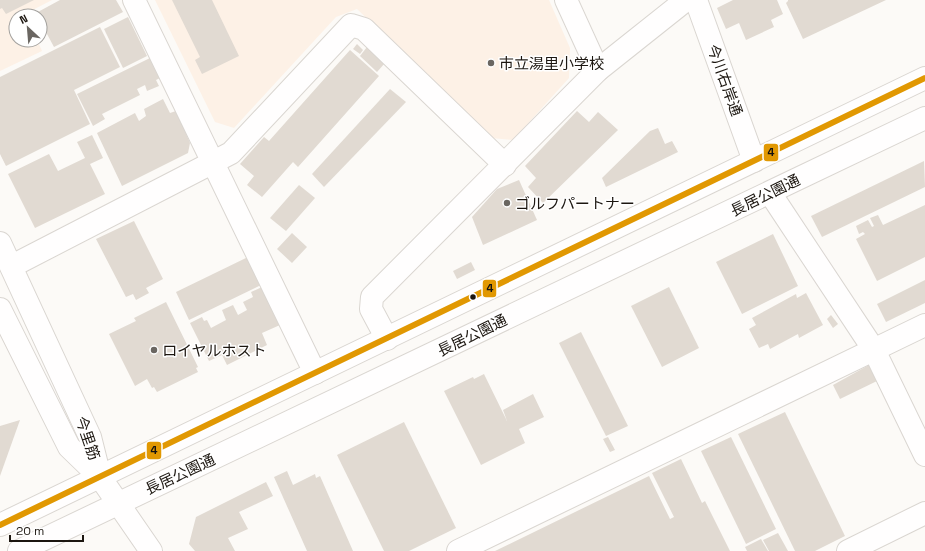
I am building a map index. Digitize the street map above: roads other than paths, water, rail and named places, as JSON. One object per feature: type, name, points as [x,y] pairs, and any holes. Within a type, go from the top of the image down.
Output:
[{"type":"main road","points":[[134,0],[315,373]]},
{"type":"main road","points":[[566,0],[598,70]]},
{"type":"main road","points":[[386,339],[372,309],[372,297],[598,70],[686,0]]},
{"type":"main road","name":"今川右岸通","points":[[696,0],[754,161]]},
{"type":"main road","points":[[12,266],[231,153],[351,25],[364,29],[505,165]]},
{"type":"main road","points":[[0,525],[925,78]]},
{"type":"main road","name":"長居公園通","points":[[19,551],[925,118]]},
{"type":"main road","points":[[770,192],[874,350],[925,455]]},
{"type":"main road","name":"今里筋","points":[[0,243],[12,266],[90,437],[100,477]]},
{"type":"main road","name":"今里筋","points":[[0,309],[69,447],[100,477]]},
{"type":"main road","points":[[458,551],[925,325]]},
{"type":"main road","points":[[100,477],[150,551]]},
{"type":"main road","points":[[848,551],[925,513]]},
{"type":"place","name":"市立湯里小学校","points":[[491,63]]},
{"type":"place","name":"ゴルフパートナー","points":[[507,203]]},
{"type":"place","name":"ロイヤルホスト","points":[[154,350]]}]
